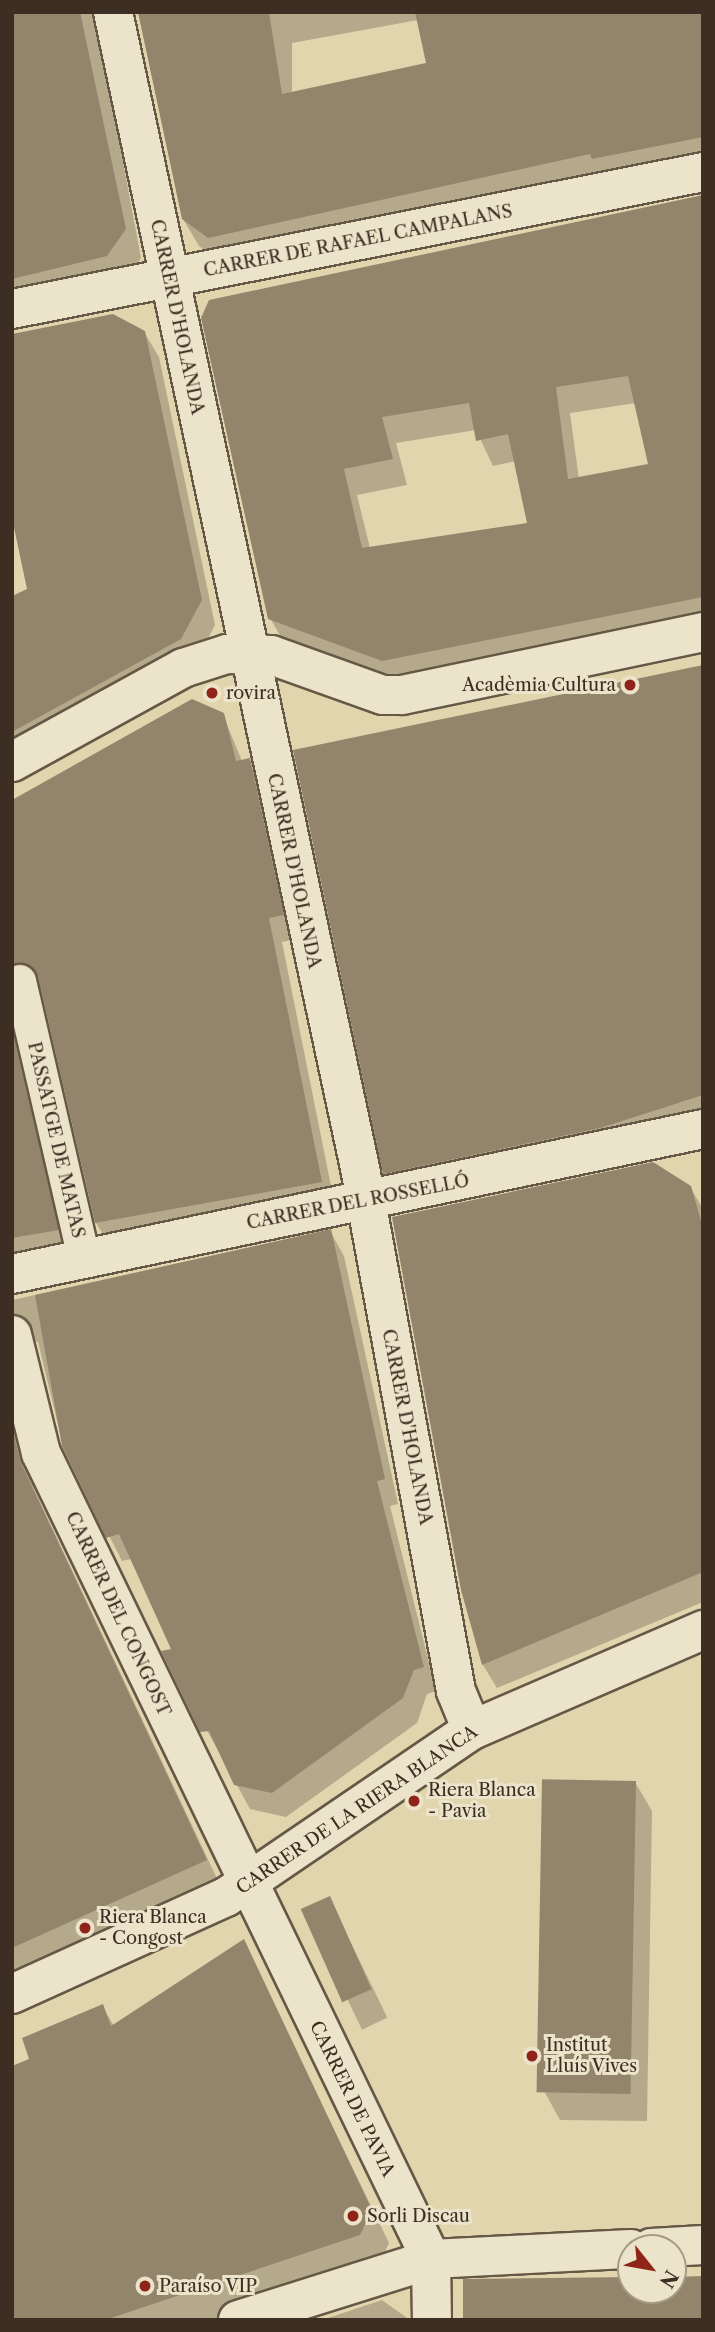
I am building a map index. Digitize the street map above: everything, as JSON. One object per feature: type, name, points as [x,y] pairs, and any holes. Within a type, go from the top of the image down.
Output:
[{"type":"street","name":"CARRER D'HOLANDA","points":[[113,12],[366,1201],[456,1691],[472,1730]]},
{"type":"street","name":"CARRER DE RAFAEL CAMPALANS","points":[[12,309],[703,172]]},
{"type":"street","points":[[12,762],[183,668],[250,651],[325,669],[383,695],[402,695],[703,632]]},
{"type":"street","name":"PASSATGE DE MATAS","points":[[20,981],[83,1258]]},
{"type":"street","name":"CARRER DEL ROSSELLÓ","points":[[12,1274],[703,1129]]},
{"type":"street","name":"CARRER DEL CONGOST","points":[[12,1335],[41,1453],[246,1885]]},
{"type":"street","name":"CARRER DE LA RIERA BLANCA","points":[[12,1994],[246,1885],[472,1730],[703,1630]]},
{"type":"street","name":"CARRER DE PAVIA","points":[[246,1885],[431,2259],[432,2320]]},
{"type":"street","points":[[238,2320],[431,2259],[617,2250]]},
{"type":"building","points":[[12,12],[80,12],[126,229],[107,256],[12,279]]},
{"type":"building","points":[[138,12],[269,12],[282,94],[426,63],[415,12],[703,12],[703,137],[592,159],[590,154],[208,238],[182,219]]},
{"type":"building","points":[[703,195],[703,597],[382,661],[268,619],[201,318],[209,300]],"holes":[[[628,376],[648,464],[568,479],[556,387]],[[469,403],[476,441],[508,434],[527,523],[362,548],[344,469],[393,459],[382,417]]]},
{"type":"building","points":[[113,314],[145,331],[202,600],[181,639],[12,732],[12,596],[27,589],[12,518],[12,334]]},
{"type":"building","points":[[703,665],[703,1095],[600,1128],[383,1174],[293,750]]},
{"type":"building","points":[[192,699],[224,713],[236,761],[250,758],[284,915],[269,918],[322,1182],[95,1223],[38,977],[26,964],[12,965],[12,800]]},
{"type":"building","points":[[12,1029],[59,1230],[12,1238]]},
{"type":"building","points":[[653,1162],[691,1186],[703,1228],[703,1572],[482,1665],[461,1590],[392,1217]]},
{"type":"building","points":[[331,1229],[385,1479],[377,1481],[424,1667],[414,1670],[403,1698],[272,1793],[234,1785],[209,1731],[200,1732],[161,1651],[171,1649],[119,1534],[106,1538],[62,1446],[35,1295]]},
{"type":"building","points":[[12,1428],[21,1463],[207,1860],[12,1948]]},
{"type":"building","points":[[542,1779],[636,1781],[631,2094],[537,2092]]},
{"type":"building","points":[[330,1896],[371,1989],[342,2002],[301,1909]]},
{"type":"building","points":[[244,1939],[372,2210],[360,2235],[105,2320],[12,2320],[12,2066],[29,2059],[22,2038],[103,2004],[111,2026]]},
{"type":"building","points":[[703,2276],[703,2320],[463,2320],[463,2279],[617,2277],[617,2304],[687,2304],[687,2277]]},
{"type":"place","name":"Acadèmia Cultura","points":[[630,685]]},
{"type":"place","name":"rovira","points":[[212,693]]},
{"type":"place","name":"Riera Blanca - Pavia","points":[[414,1801]]},
{"type":"place","name":"Riera Blanca - Congost","points":[[85,1928]]},
{"type":"place","name":"Institut Lluís Vives","points":[[532,2056]]},
{"type":"place","name":"Sorli Discau","points":[[353,2216]]},
{"type":"place","name":"Paraíso VIP","points":[[145,2286]]}]
